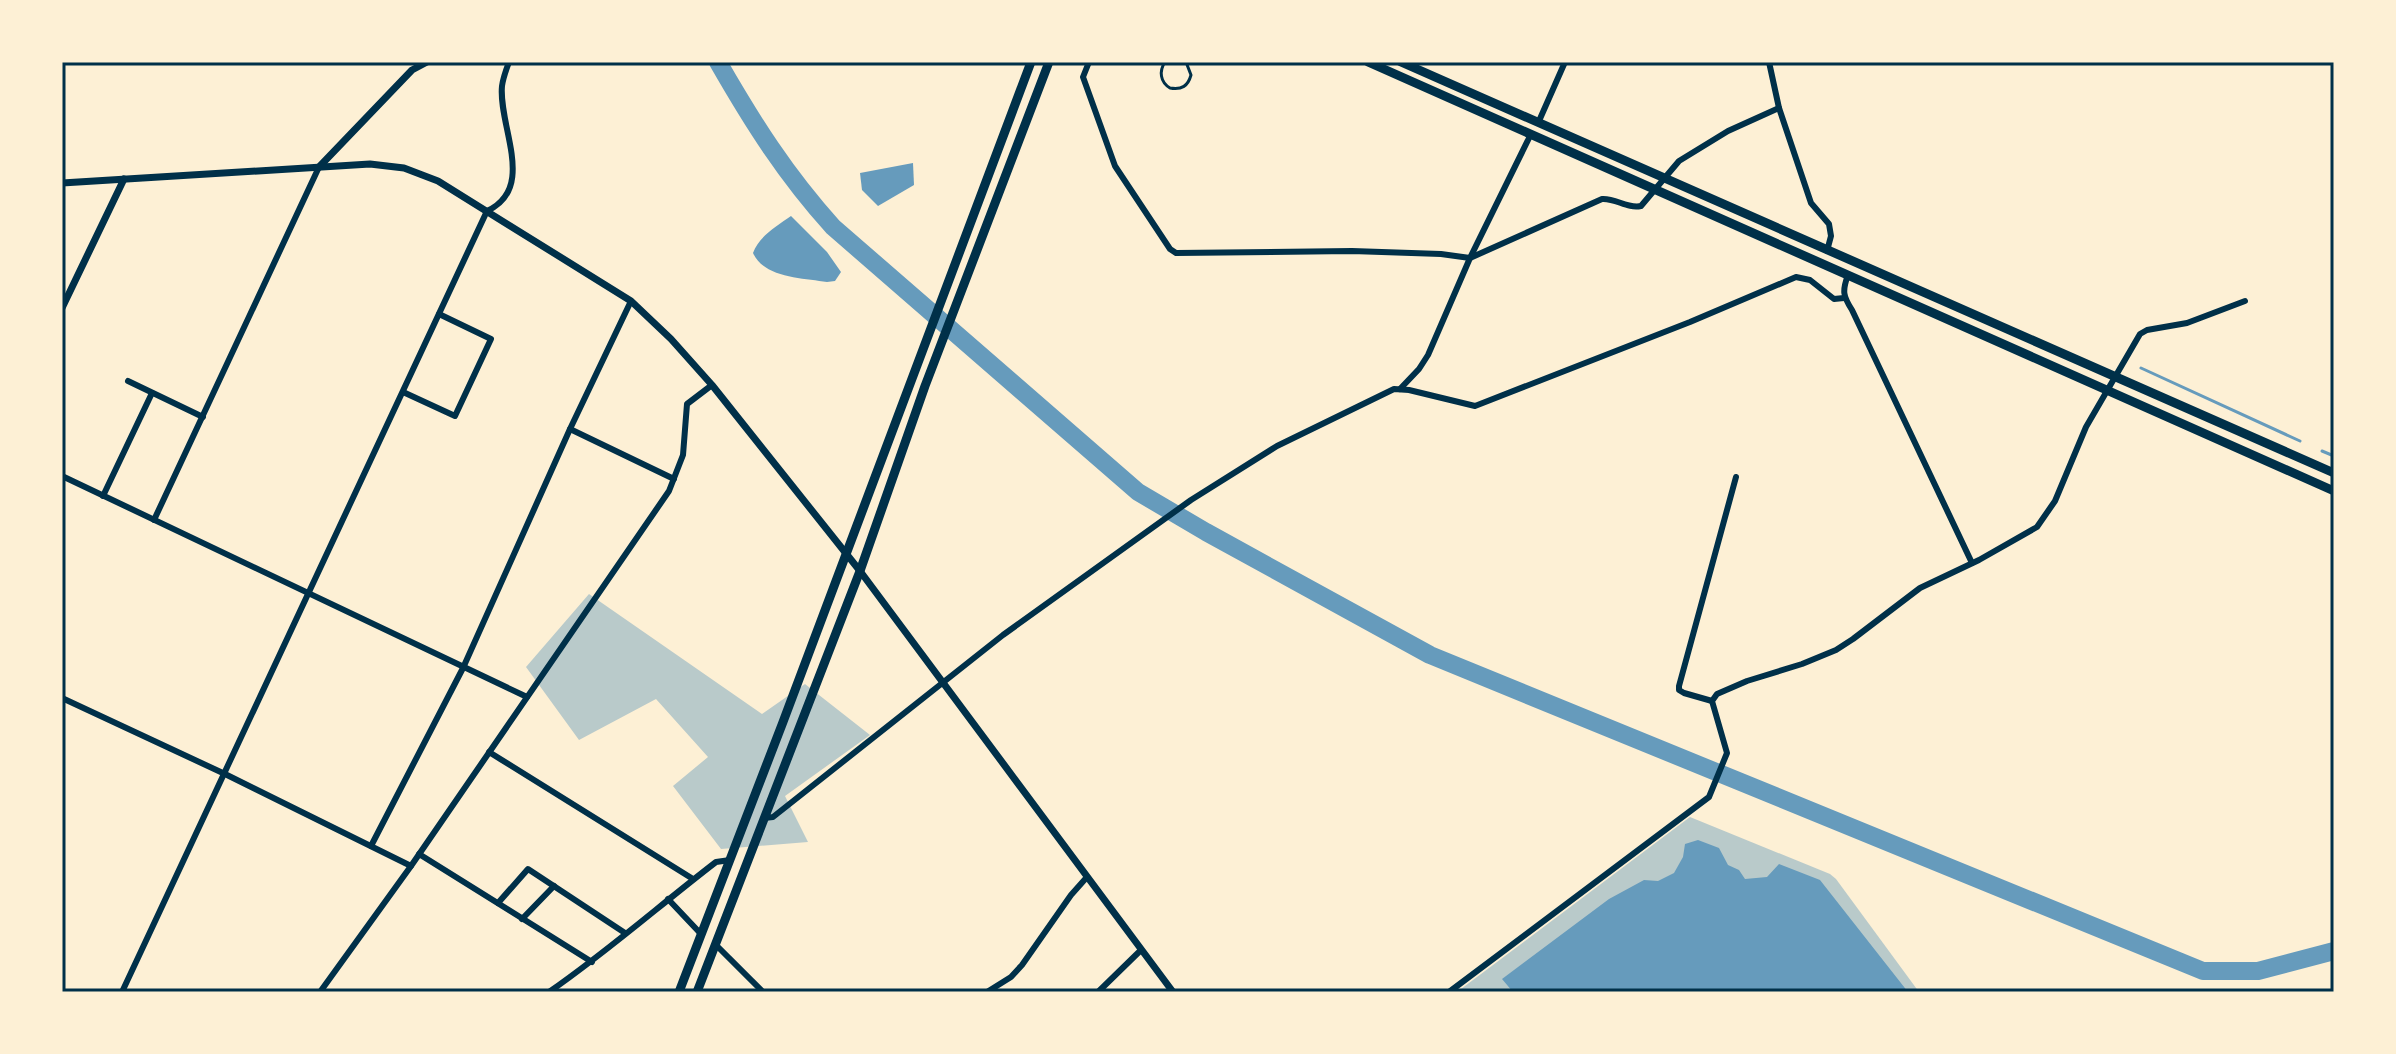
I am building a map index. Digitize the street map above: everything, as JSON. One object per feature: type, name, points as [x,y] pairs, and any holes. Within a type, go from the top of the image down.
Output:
[{"type":"highway","points":[[679,992],[1031,62]]},
{"type":"highway","points":[[697,992],[860,571],[941,345],[1049,62]]},
{"type":"highway","points":[[1368,62],[2334,491]]},
{"type":"highway","points":[[1401,62],[2334,473]]},
{"type":"street","points":[[154,520],[319,167],[412,70],[427,62]]},
{"type":"street","points":[[122,992],[487,211],[510,191],[512,155],[502,98],[502,84],[509,62]]},
{"type":"street","points":[[1089,62],[1083,77],[1115,166],[1172,251],[1352,251],[1470,258],[1595,201],[1607,198],[1636,207],[1646,202],[1679,161],[1728,131],[1779,108]]},
{"type":"street","points":[[1539,121],[1565,62]]},
{"type":"street","points":[[1769,62],[1779,108],[1811,203],[1829,224],[1831,236],[1827,251]]},
{"type":"street","points":[[1400,389],[1428,355],[1470,258],[1531,134]]},
{"type":"street","points":[[62,183],[370,164],[404,168],[438,181],[631,301],[671,339],[712,385],[860,571],[1173,992]]},
{"type":"street","points":[[62,308],[124,179]]},
{"type":"street","points":[[1848,275],[1844,298],[1972,563]]},
{"type":"street","points":[[764,818],[773,817],[1003,635],[1189,502],[1277,446],[1394,389],[1475,406],[1796,277],[1810,280],[1834,299],[1844,298]]},
{"type":"street","points":[[371,846],[463,668],[631,301]]},
{"type":"street","points":[[1712,701],[1717,694],[1747,681],[1836,650],[1912,592],[2037,527],[2055,501],[2076,446],[2140,334],[2187,323],[2245,301]]},
{"type":"street","points":[[403,392],[455,416],[491,339],[439,314]]},
{"type":"street","points":[[128,381],[203,417]]},
{"type":"street","points":[[320,992],[411,866],[669,491],[683,455],[687,404],[712,385]]},
{"type":"street","points":[[103,496],[152,393]]},
{"type":"street","points":[[570,429],[674,479]]},
{"type":"street","points":[[62,476],[527,697]]},
{"type":"street","points":[[1712,701],[1684,693],[1679,686],[1736,477]]},
{"type":"street","points":[[62,698],[411,866]]},
{"type":"street","points":[[1449,992],[1712,793],[1727,753],[1712,701]]},
{"type":"street","points":[[489,752],[693,879]]},
{"type":"street","points":[[419,854],[592,962]]},
{"type":"street","points":[[549,992],[592,962],[716,862],[730,860]]},
{"type":"street","points":[[498,903],[528,869],[625,933]]},
{"type":"street","points":[[987,992],[1011,977],[1022,965],[1087,877]]},
{"type":"street","points":[[522,919],[554,886]]},
{"type":"street","points":[[668,899],[701,934]]},
{"type":"street","points":[[716,945],[763,992]]},
{"type":"street","points":[[1098,992],[1141,950]]},
{"type":"lane","points":[[1165,62],[1162,79],[1165,85],[1177,89],[1185,87],[1191,75],[1186,62]]},
{"type":"shaded area","points":[[589,594],[762,714],[805,684],[870,735],[785,796],[808,842],[721,849],[673,786],[708,757],[656,699],[579,740],[526,667]]},
{"type":"shaded area","points":[[1690,817],[1830,874],[1919,992],[1457,992]]},
{"type":"water","points":[[913,163],[914,185],[878,206],[862,190],[860,173]]},
{"type":"water","points":[[791,216],[827,252],[841,272],[835,281],[785,275],[766,268],[758,261],[753,253],[760,241]]},
{"type":"water","points":[[1698,840],[1719,848],[1728,865],[1739,870],[1745,879],[1767,877],[1779,864],[1820,880],[1908,992],[1513,992],[1502,979],[1609,899],[1644,880],[1658,881],[1674,873],[1683,857],[1685,844]]},
{"type":"waterway","points":[[718,62],[771,148],[833,227],[1138,492],[1206,532],[1430,655],[2203,971],[2258,971],[2334,951]]},
{"type":"waterway","points":[[2141,368],[2300,441]]},
{"type":"waterway","points":[[2322,451],[2334,456]]}]
